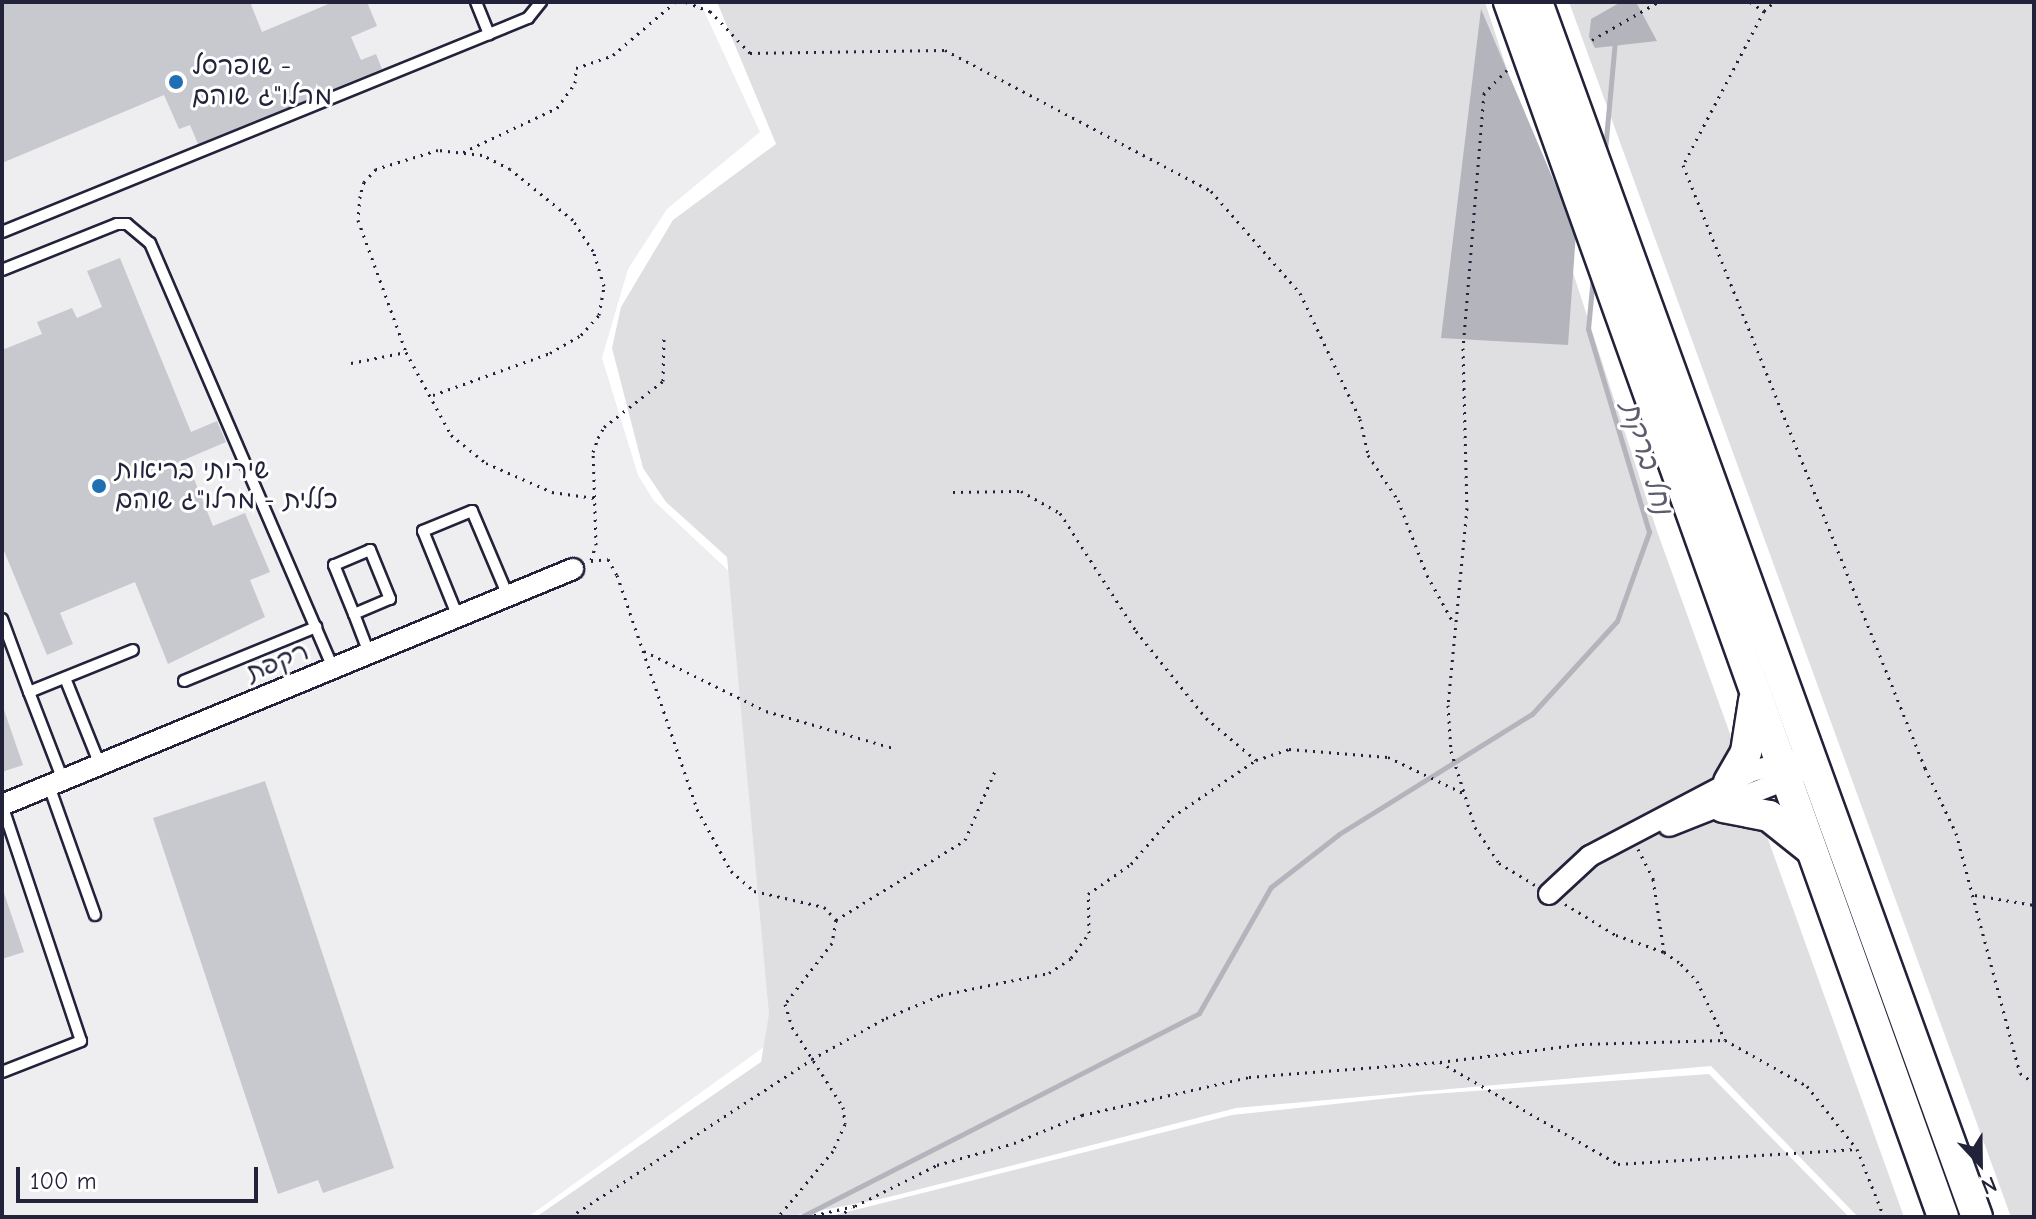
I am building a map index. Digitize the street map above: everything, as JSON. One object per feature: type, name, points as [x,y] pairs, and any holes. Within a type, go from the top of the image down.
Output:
[{"type":"main road","points":[[1509,2],[1943,1217]]},
{"type":"main road","points":[[1537,2],[1816,760],[1884,967],[1977,1217]]},
{"type":"main road","points":[[1755,695],[1746,752],[1726,795],[1769,816],[1811,850]]},
{"type":"street","name":"רקפת","points":[[2,805],[582,565]]},
{"type":"street","points":[[1549,894],[1576,866],[1608,846],[1816,760]]},
{"type":"street","points":[[1608,846],[1726,795]]},
{"type":"lane","points":[[476,2],[489,34]]},
{"type":"lane","points":[[2,232],[528,18],[541,2]]},
{"type":"lane","points":[[2,270],[117,224],[127,224],[150,243],[333,668]]},
{"type":"lane","points":[[458,617],[423,531],[472,511],[508,596]]},
{"type":"lane","points":[[354,614],[390,599],[370,550],[334,565],[369,653]]},
{"type":"lane","points":[[2,619],[29,692],[95,915]]},
{"type":"lane","points":[[184,681],[316,627]]},
{"type":"lane","points":[[29,692],[133,650]]},
{"type":"lane","points":[[65,678],[100,765]]},
{"type":"lane","points":[[2,805],[81,1041],[2,1072]]},
{"type":"path","points":[[462,152],[557,108],[571,91],[576,68],[613,55],[675,2]]},
{"type":"path","points":[[686,2],[710,11],[750,53],[945,50],[1211,191],[1300,293],[1360,419],[1368,455],[1398,500],[1427,575],[1455,626]]},
{"type":"path","points":[[1592,40],[1658,2]]},
{"type":"path","points":[[1750,2],[1764,11]]},
{"type":"path","points":[[1774,2],[1764,11],[1683,165],[1925,768],[1956,833],[2020,1073],[2034,1083]]},
{"type":"path","points":[[1507,70],[1484,93],[1463,348],[1467,508],[1448,705],[1451,751],[1475,827],[1499,863],[1616,935],[1664,952],[1697,981],[1725,1040]]},
{"type":"path","points":[[433,395],[566,345],[593,324],[603,302],[593,251],[573,220],[510,169],[462,152],[417,153],[376,169],[364,182],[358,220],[406,352],[433,395],[451,435],[486,463],[552,492],[595,498]]},
{"type":"path","points":[[582,565],[596,545],[598,438],[604,427],[654,393],[663,381],[664,337]]},
{"type":"path","points":[[351,363],[406,352]]},
{"type":"path","points":[[953,492],[1021,491],[1060,513],[1136,631],[1206,718],[1256,760]]},
{"type":"path","points":[[582,565],[608,559],[697,809],[731,871],[754,891],[824,907],[836,920]]},
{"type":"path","points":[[642,651],[766,711],[893,748]]},
{"type":"path","points":[[570,1217],[812,1059],[909,1007],[1049,973],[1071,958],[1089,933],[1088,894],[1131,864],[1172,817],[1256,760],[1289,749],[1376,755],[1414,766],[1463,793]]},
{"type":"path","points":[[778,1217],[833,1151],[845,1124],[843,1107],[812,1059],[785,1004],[832,943],[836,920],[965,840],[995,771]]},
{"type":"path","points":[[1632,838],[1653,879],[1664,952]]},
{"type":"path","points":[[1974,894],[2034,905]]},
{"type":"path","points":[[838,1217],[937,1165],[1014,1143],[1101,1110],[1249,1077],[1440,1062],[1582,1044],[1725,1040],[1807,1086],[1857,1149],[1884,1217]]},
{"type":"path","points":[[1440,1062],[1618,1164],[1857,1149]]},
{"type":"path","points":[[806,1217],[855,1206]]},
{"type":"shaded area","points":[[2,2],[700,2],[760,132],[667,209],[628,269],[602,358],[638,475],[654,501],[748,589],[782,1034],[528,1217],[2,1217]]},
{"type":"shaded area","points":[[717,2],[1485,2],[1657,531],[1904,1217],[1858,1217],[1711,1066],[1236,1108],[885,1198],[787,1217],[536,1217],[761,1062],[769,1014],[727,557],[666,502],[643,468],[612,348],[621,307],[673,220],[776,144]]},
{"type":"shaded area","points":[[1569,2],[2034,2],[2034,1217],[2011,1217]]},
{"type":"shaded area","points":[[1621,2],[1636,2],[1657,41],[1595,48],[1589,37],[1591,19]]},
{"type":"shaded area","points":[[1481,9],[1576,233],[1568,345],[1441,338]]},
{"type":"shaded area","points":[[1709,1074],[1849,1217],[827,1217],[1232,1115],[1418,1095]]},
{"type":"building","name":"שופרסל - מרלו\"ג שוהם","points":[[2,2],[250,2],[262,32],[333,2],[367,2],[377,26],[351,37],[361,60],[376,54],[382,69],[198,144],[190,125],[179,129],[164,95],[2,163]]},
{"type":"building","name":"שירותי בריאות כללית - מרלו\"ג שוהם","points":[[120,258],[191,432],[217,421],[226,442],[186,459],[213,526],[245,513],[270,572],[250,580],[265,617],[168,664],[135,582],[60,613],[73,644],[47,655],[2,546],[2,350],[42,334],[37,322],[72,308],[77,318],[102,307],[87,271]]},
{"type":"building","points":[[2,711],[23,765],[2,772]]},
{"type":"building","points":[[265,781],[394,1168],[323,1193],[318,1180],[278,1194],[153,818]]},
{"type":"building","points":[[2,894],[24,952],[2,959]]},
{"type":"waterway","name":"נחל ברקת","points":[[1605,150],[1615,41]]},
{"type":"waterway","name":"נחל ברקת","points":[[801,1217],[1199,1013],[1271,887],[1339,834],[1532,714],[1617,621],[1649,532],[1588,329],[1593,276]]},
{"type":"place","name":"שופרסל - מרלו\"ג שוהם","points":[[176,82]]},
{"type":"place","name":"שירותי בריאות כללית - מרלו\"ג שוהם","points":[[99,486]]}]
